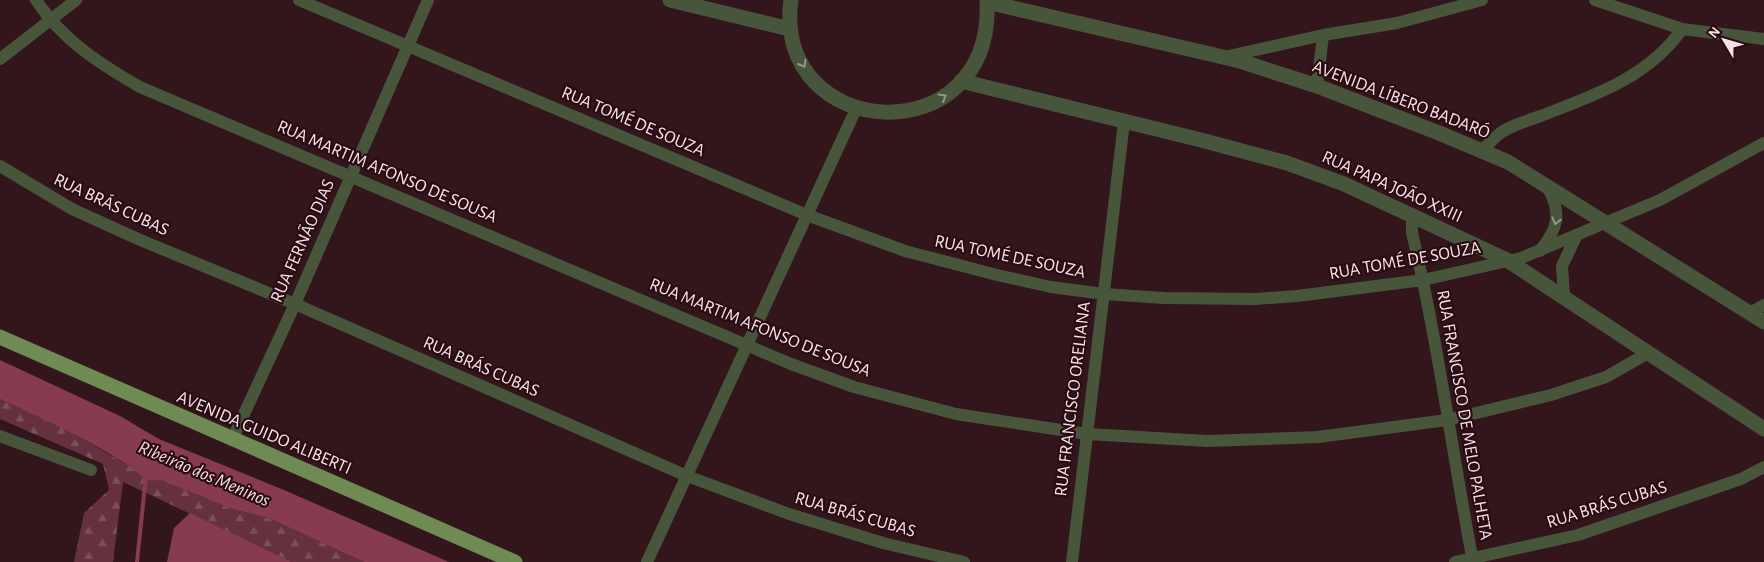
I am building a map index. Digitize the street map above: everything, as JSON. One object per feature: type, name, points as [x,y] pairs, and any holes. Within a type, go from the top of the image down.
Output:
[{"type":"main road","name":"AVENIDA GUIDO ALIBERTI","points":[[0,337],[232,440],[515,562]]},
{"type":"street","name":"RUA MARTIM AFONSO DE SOUSA","points":[[36,0],[49,20],[71,41],[99,63],[140,87],[352,175],[747,345],[854,387],[956,414],[1087,434],[1208,441],[1259,440],[1389,429],[1447,420],[1551,395],[1597,380],[1648,353]]},
{"type":"street","points":[[0,59],[76,0]]},
{"type":"street","name":"RUA TOMÉ DE SOUZA","points":[[299,0],[807,215],[905,251],[1051,287],[1104,294],[1164,298],[1255,299],[1337,292],[1423,280],[1539,252],[1660,200],[1764,143]]},
{"type":"street","name":"RUA FERNÃO DIAS","points":[[232,440],[295,304],[428,0]]},
{"type":"street","points":[[670,0],[790,29]]},
{"type":"street","name":"AVENIDA LÍBERO BADARÓ","points":[[791,0],[790,29],[797,53],[809,74],[826,92],[856,109],[873,113],[900,113],[927,106],[950,92],[969,72],[982,48],[988,22],[987,1],[1223,57],[1317,86],[1508,162],[1764,322]]},
{"type":"street","points":[[1223,57],[1323,35],[1396,23],[1482,0]]},
{"type":"street","points":[[1595,0],[1682,29],[1764,39]]},
{"type":"street","points":[[1481,151],[1499,133],[1585,99],[1628,78],[1654,61],[1671,44],[1682,29]]},
{"type":"street","points":[[1317,86],[1323,35]]},
{"type":"street","name":"RUA PAPA JOÃO XXIII","points":[[961,81],[1287,163],[1344,184],[1412,214],[1507,260],[1764,428]]},
{"type":"street","points":[[647,562],[856,109]]},
{"type":"street","name":"RUA FRANCISCO ORELIANA","points":[[1072,562],[1124,122]]},
{"type":"street","name":"RUA BRÁS CUBAS","points":[[0,166],[72,209],[295,304],[687,476],[789,514],[883,543],[964,562]]},
{"type":"street","points":[[1539,252],[1555,227],[1558,212],[1556,201],[1548,188]]},
{"type":"street","name":"RUA FRANCISCO DE MELO PALHETA","points":[[1412,214],[1412,233],[1441,369],[1447,420],[1472,561]]},
{"type":"street","points":[[1564,297],[1562,266],[1576,237]]},
{"type":"street","points":[[1750,313],[1764,305]]},
{"type":"street","points":[[0,436],[91,470]]},
{"type":"street","name":"RUA BRÁS CUBAS","points":[[1455,562],[1472,561],[1578,535],[1741,479],[1764,467]]},
{"type":"green space","points":[[0,399],[71,432],[155,481],[162,479],[229,508],[268,518],[364,562],[292,562],[123,482],[113,562],[74,562],[84,513],[109,490],[103,464],[0,419]]},
{"type":"water","name":"Ribeirão dos Meninos","points":[[0,360],[120,416],[159,439],[284,490],[449,562],[364,562],[268,518],[229,508],[162,480],[147,479],[126,464],[64,429],[0,399]]},
{"type":"water","points":[[190,513],[292,562],[167,562],[174,528]]},
{"type":"waterway","points":[[137,562],[146,475]]}]
